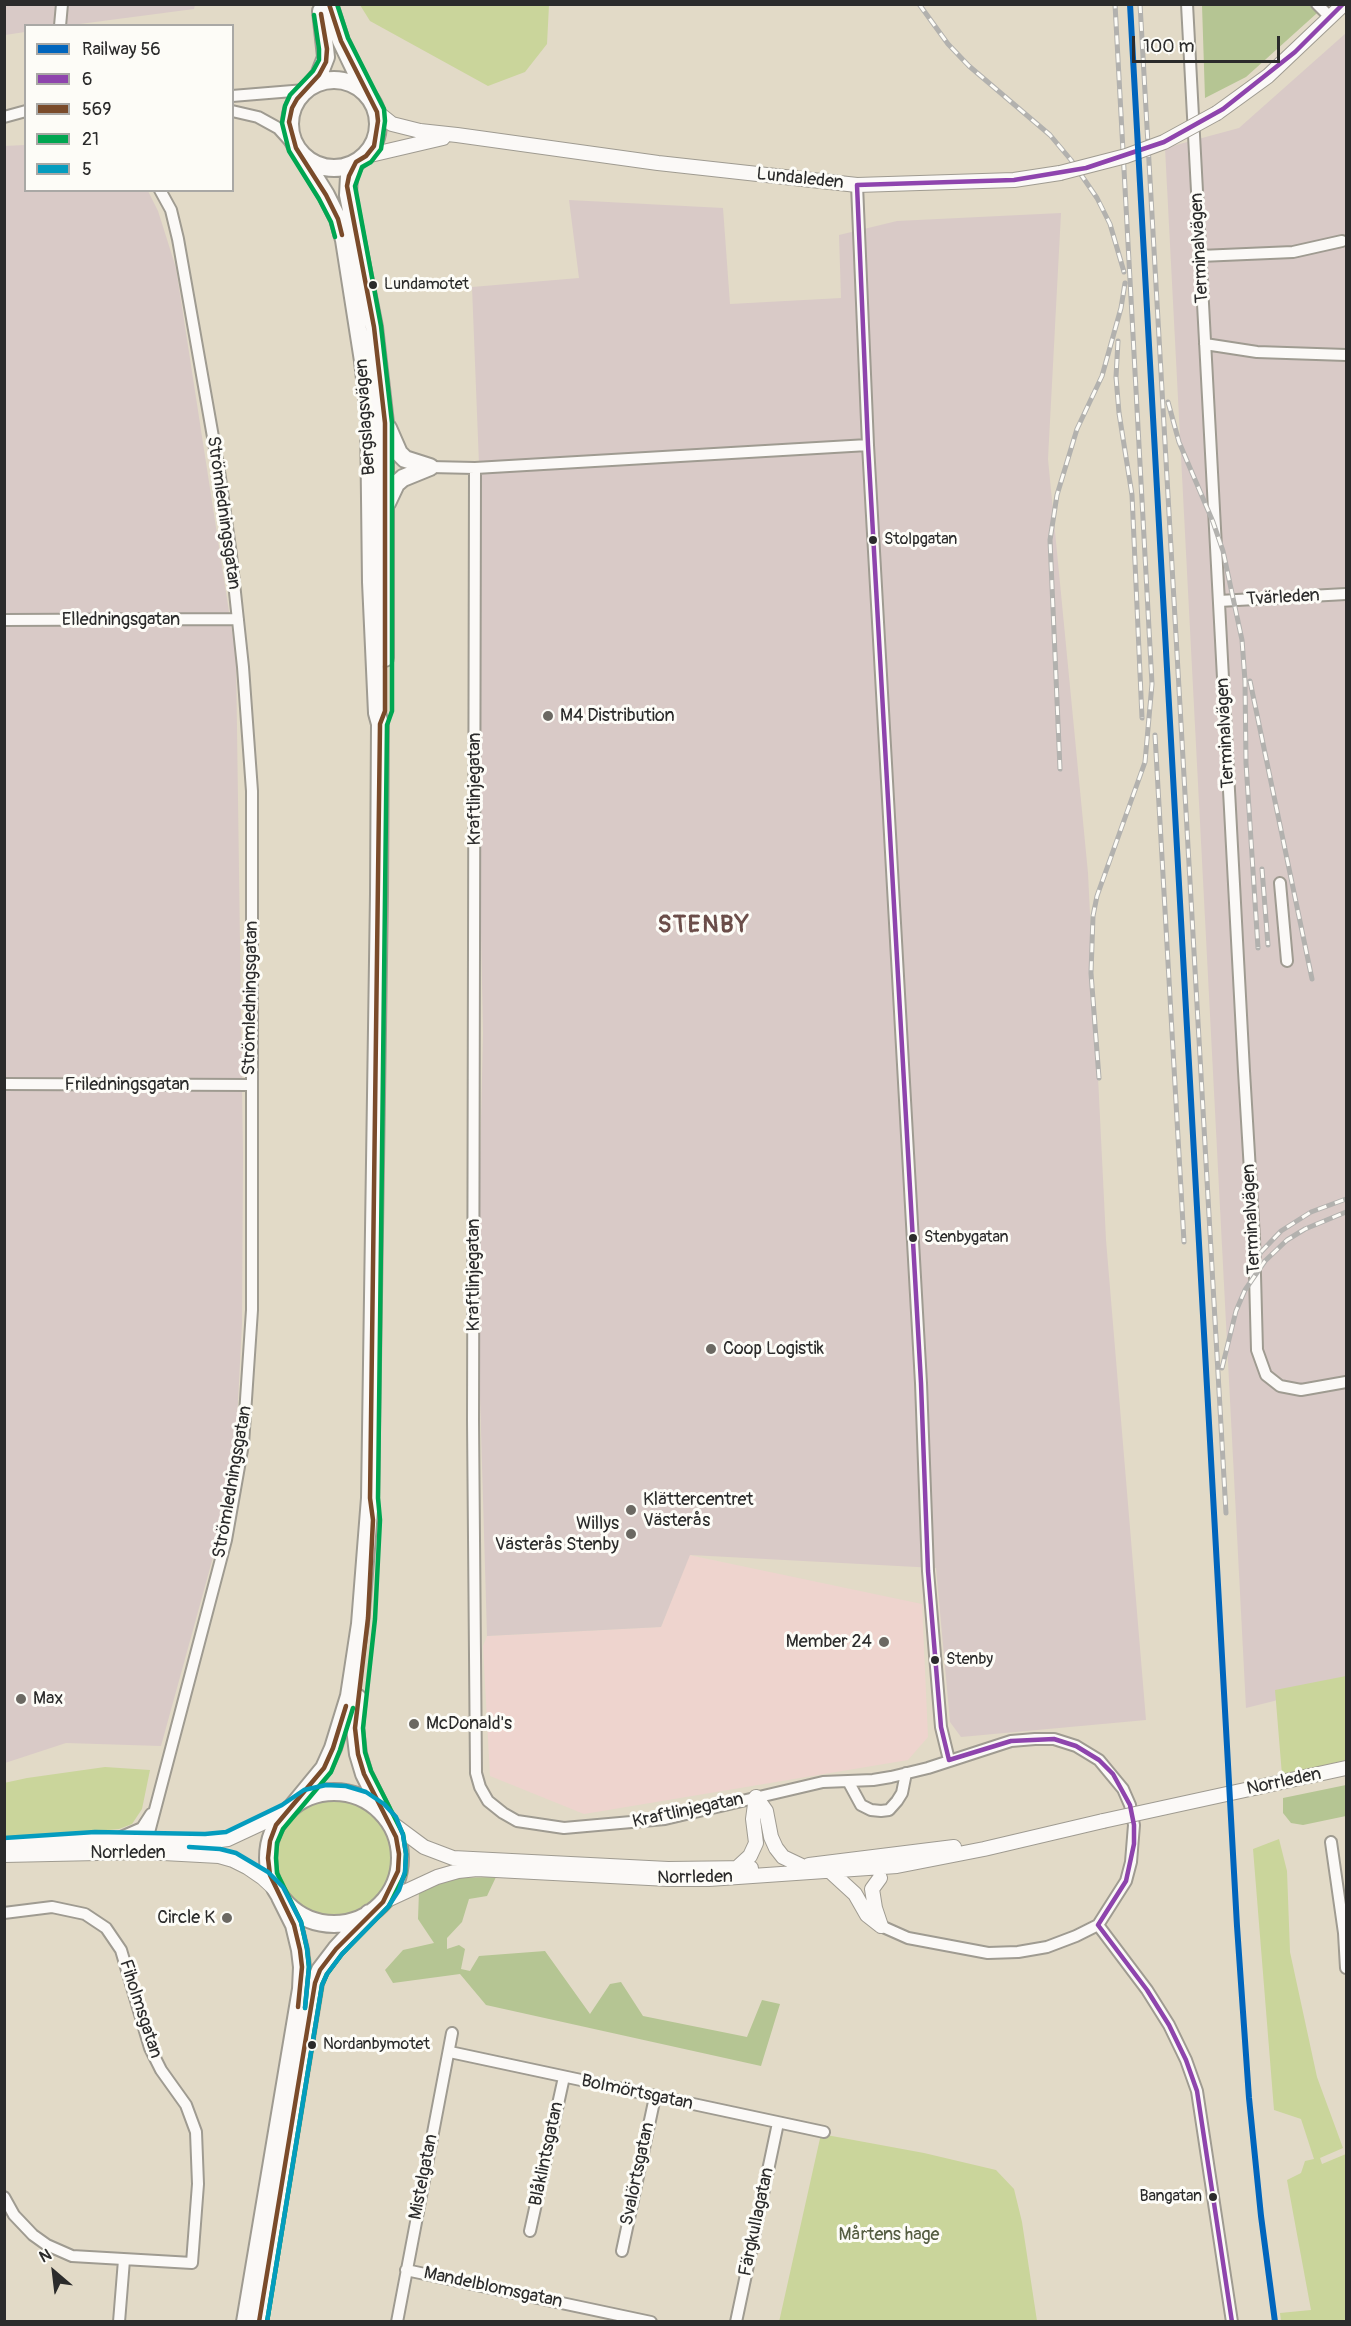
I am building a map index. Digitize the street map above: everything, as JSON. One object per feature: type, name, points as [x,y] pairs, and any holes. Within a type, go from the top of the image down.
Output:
[{"type":"highway","points":[[320,4],[326,57],[319,75],[297,99],[290,115],[290,132],[299,152],[323,168],[345,167],[361,159],[374,146],[377,134],[374,106],[341,41],[329,4]]},
{"type":"highway","points":[[308,87],[332,80],[343,81],[355,86],[374,106]]},
{"type":"highway","name":"Bergslagsvägen","points":[[289,1809],[324,1768],[333,1748],[344,1715],[360,1624],[370,1498],[380,724],[377,713],[370,582],[369,415],[363,361],[344,240],[338,219],[299,152]]},
{"type":"highway","name":"Bergslagsvägen","points":[[361,159],[349,176],[348,195],[374,327],[386,423],[385,711],[380,724]]},
{"type":"highway","points":[[386,423],[399,453],[405,459],[430,466]]},
{"type":"highway","points":[[386,506],[396,484],[403,478],[430,466]]},
{"type":"highway","name":"Bergslagsvägen","points":[[370,1498],[373,1520],[370,1598],[355,1728],[358,1754],[364,1774],[387,1819]]},
{"type":"highway","points":[[245,2322],[301,1989],[302,1967],[294,1925],[270,1875],[267,1858],[273,1833],[289,1809],[317,1794],[345,1793],[371,1804],[387,1819],[398,1845],[398,1871],[383,1902],[369,1913],[336,1949],[320,1970],[315,1983],[259,2322]]},
{"type":"highway","points":[[278,1894],[292,1909],[322,1923],[354,1920],[369,1913]]},
{"type":"main road","name":"Lundaleden","points":[[374,106],[392,124],[420,132],[457,135],[658,163],[857,185],[1014,180],[1060,173],[1126,156],[1155,146],[1217,113],[1268,76],[1344,4]]},
{"type":"main road","name":"Lundaleden","points":[[361,159],[457,135]]},
{"type":"main road","name":"Norrleden","points":[[383,1902],[437,1877],[477,1869],[668,1879],[710,1879],[897,1866],[984,1849],[1011,1841],[1347,1768]]},
{"type":"main road","points":[[756,1797],[766,1811],[771,1837],[776,1848],[783,1857],[802,1866]]},
{"type":"main road","points":[[737,1868],[750,1856],[756,1843],[753,1820],[756,1797]]},
{"type":"main road","name":"Norrleden","points":[[4,1855],[228,1839],[289,1809]]},
{"type":"main road","name":"Norrleden","points":[[387,1819],[424,1846],[453,1858],[668,1869],[802,1866],[1011,1841]]},
{"type":"main road","name":"Norrleden","points":[[4,1846],[49,1841],[116,1839],[146,1846],[219,1856],[234,1860],[263,1878],[278,1894]]},
{"type":"main road","points":[[831,1872],[855,1894],[867,1915],[881,1926]]},
{"type":"main road","points":[[880,1878],[872,1889],[881,1926]]},
{"type":"street","points":[[60,24],[62,4]]},
{"type":"street","name":"Terminalvägen","points":[[1186,4],[1259,1359],[1266,1375],[1280,1386],[1301,1390],[1347,1382]]},
{"type":"street","points":[[1317,4],[1330,17]]},
{"type":"street","points":[[234,96],[308,87]]},
{"type":"street","points":[[234,111],[258,117],[278,128],[299,152]]},
{"type":"street","points":[[4,117],[24,112]]},
{"type":"street","points":[[4,117],[24,117]]},
{"type":"street","points":[[857,185],[868,445],[921,1383],[928,1571],[941,1727],[949,1760]]},
{"type":"street","name":"Strömledningsgatan","points":[[146,1846],[226,1540],[243,1444],[252,1310],[250,1085],[252,791],[238,620],[219,471],[178,239],[171,210],[161,192]]},
{"type":"street","points":[[1200,256],[1293,252],[1342,241]]},
{"type":"street","points":[[1205,344],[1257,352],[1347,355]]},
{"type":"street","points":[[430,466],[475,468],[868,445]]},
{"type":"street","name":"Kraftlinjegatan","points":[[475,468],[473,1420],[476,1773],[488,1801],[503,1813],[517,1821],[564,1828],[665,1819],[756,1797]]},
{"type":"street","name":"Tvärleden","points":[[1219,601],[1347,594]]},
{"type":"street","name":"Elledningsgatan","points":[[4,620],[238,620]]},
{"type":"street","points":[[1280,883],[1287,961]]},
{"type":"street","name":"Friledningsgatan","points":[[4,1084],[250,1085]]},
{"type":"street","points":[[756,1797],[824,1782],[873,1780],[906,1773],[1011,1741],[1054,1739],[1076,1746],[1099,1760],[1113,1774],[1130,1805],[1134,1825],[1134,1845],[1126,1881],[1098,1925],[1047,1947],[1018,1952],[988,1953],[908,1938],[881,1926]]},
{"type":"street","points":[[848,1781],[861,1804],[871,1810],[881,1811],[889,1809],[897,1801],[902,1792],[906,1773]]},
{"type":"street","name":"Strömledningsgatan","points":[[116,1839],[142,1828],[157,1803]]},
{"type":"street","points":[[1331,1842],[1347,1968]]},
{"type":"street","points":[[880,1878],[897,1866]]},
{"type":"street","name":"Fiholmsgatan","points":[[4,1913],[52,1907],[85,1914],[106,1928],[121,1950],[150,2048],[161,2070],[186,2105],[196,2132],[198,2184],[192,2263],[124,2260]]},
{"type":"street","points":[[1098,1925],[1147,1990],[1169,2025],[1190,2070],[1197,2091],[1232,2322]]},
{"type":"street","name":"Mistelgatan","points":[[397,2322],[452,2033]]},
{"type":"street","name":"Bolmörtsgatan","points":[[450,2052],[824,2132]]},
{"type":"street","name":"Blåklintsgatan","points":[[530,2232],[564,2077]]},
{"type":"street","name":"Svalörtsgatan","points":[[622,2251],[655,2097]]},
{"type":"street","name":"Färgkullagatan","points":[[736,2322],[778,2123]]},
{"type":"street","points":[[4,2197],[9,2218],[58,2251],[72,2256],[124,2260],[119,2322]]},
{"type":"street","name":"Mandelblomsgatan","points":[[406,2270],[623,2319],[651,2322]]},
{"type":"shaded area","points":[[4,5],[195,5],[194,9],[80,24],[24,24],[24,32],[5,35]]},
{"type":"shaded area","points":[[1346,33],[1346,1683],[1246,1708],[1165,148],[1239,128]]},
{"type":"shaded area","points":[[24,145],[24,192],[148,192],[158,211],[176,268],[236,657],[243,1156],[242,1323],[234,1481],[161,1746],[66,1743],[5,1763],[4,146]]},
{"type":"shaded area","points":[[569,200],[723,208],[730,304],[841,298],[839,235],[897,221],[1061,213],[1048,459],[1088,873],[1106,1240],[1146,1720],[961,1737],[950,1722],[936,1568],[690,1555],[661,1627],[487,1636],[477,1294],[483,1033],[479,834],[479,464],[472,287],[579,278]]},
{"type":"shaded area","points":[[689,1555],[922,1604],[928,1737],[908,1760],[584,1814],[490,1776],[483,1646],[487,1636],[661,1627]]},
{"type":"green space","points":[[360,5],[549,5],[547,44],[525,72],[488,86],[370,21]]},
{"type":"green space","points":[[1202,5],[1326,5],[1246,77],[1205,98]]},
{"type":"green space","points":[[1346,1676],[1346,1760],[1282,1775],[1275,1690]]},
{"type":"green space","points":[[105,1767],[150,1770],[142,1809],[132,1824],[119,1829],[5,1840],[4,1783]]},
{"type":"green space","points":[[1346,1785],[1346,1816],[1303,1825],[1291,1823],[1283,1813],[1283,1798]]},
{"type":"green space","points":[[334,1798],[357,1802],[376,1815],[389,1834],[393,1857],[389,1880],[376,1899],[357,1912],[334,1916],[311,1912],[292,1899],[279,1880],[275,1857],[279,1834],[292,1815],[311,1802]]},
{"type":"green space","points":[[1279,1839],[1287,1871],[1290,1952],[1317,2077],[1343,2148],[1320,2158],[1322,2164],[1346,2154],[1346,2321],[1281,2321],[1280,2313],[1311,2310],[1287,2180],[1301,2173],[1305,2161],[1314,2159],[1301,2119],[1274,2110],[1253,1849]]},
{"type":"green space","points":[[496,1877],[487,1896],[469,1899],[462,1922],[447,1938],[447,1949],[459,1945],[465,1949],[461,1969],[470,1971],[479,1956],[545,1951],[590,2014],[610,1984],[621,1982],[643,2016],[747,2037],[762,2000],[780,2004],[761,2066],[486,2005],[460,1974],[393,1983],[385,1970],[403,1950],[434,1943],[418,1919],[419,1891],[452,1878]]},
{"type":"green space","name":"Mårtens hage","points":[[821,2134],[924,2153],[996,2170],[1014,2189],[1022,2222],[1037,2321],[779,2322]]},
{"type":"railway","points":[[919,4],[948,44],[969,66],[1050,135],[1071,160],[1097,198],[1110,224],[1124,272]]},
{"type":"railway","points":[[1099,1078],[1091,973],[1093,916],[1097,896],[1145,762],[1152,684],[1115,4]]},
{"type":"railway","points":[[1140,4],[1226,1513]]},
{"type":"railway","points":[[1060,769],[1050,540],[1057,495],[1077,429],[1102,376],[1121,308],[1125,283]]},
{"type":"railway","points":[[1118,341],[1116,377],[1119,413],[1132,495],[1142,718]]},
{"type":"railway","points":[[1168,402],[1179,442],[1223,551],[1242,640],[1246,763],[1258,948]]},
{"type":"railway","points":[[1250,681],[1312,979]]},
{"type":"railway","points":[[1155,735],[1184,1242]]},
{"type":"railway","points":[[1262,869],[1268,945]]},
{"type":"railway","points":[[1251,1267],[1261,1252],[1281,1231],[1311,1212],[1346,1199]]},
{"type":"railway","points":[[1222,1368],[1236,1311],[1245,1290],[1265,1261],[1287,1240],[1305,1229],[1346,1212]]},
{"type":"rail line","name":"56","points":[[1130,4],[1237,1926],[1249,2098],[1275,2322]]},
{"type":"transit line","name":"569","points":[[259,2322],[315,1983],[320,1970],[336,1949],[383,1902],[398,1871],[399,1854],[396,1837],[364,1774],[358,1754],[355,1728],[368,1618],[373,1520],[370,1498],[380,724],[385,711],[385,423],[374,327],[347,186],[356,162],[366,156],[374,146],[378,121],[377,112],[341,41],[329,4]]},
{"type":"transit line","name":"21","points":[[267,2322],[322,1985],[342,1954],[389,1906],[405,1874],[406,1854],[403,1834],[371,1771],[365,1752],[363,1728],[375,1619],[380,1520],[378,1498],[387,725],[392,711],[392,423],[381,326],[355,186],[362,167],[371,162],[381,149],[385,121],[384,109],[348,38],[337,4]]},
{"type":"transit line","name":"6","points":[[857,185],[1014,180],[1086,168],[1164,142],[1223,109],[1295,52],[1343,4]]},
{"type":"transit line","name":"569","points":[[321,14],[327,49],[326,62],[319,75],[297,99],[289,122],[296,148],[326,195],[338,219],[342,235]]},
{"type":"transit line","name":"21","points":[[314,15],[319,60],[313,71],[290,95],[282,123],[289,151],[319,199],[331,222],[335,237]]},
{"type":"transit line","name":"6","points":[[857,185],[868,445],[921,1383],[928,1571],[941,1727],[949,1760]]},
{"type":"transit line","name":"569","points":[[298,2007],[302,1967],[300,1950],[294,1925],[270,1875],[268,1858],[270,1841],[276,1825],[324,1768],[346,1706]]},
{"type":"transit line","name":"21","points":[[305,2008],[309,1967],[307,1949],[301,1922],[277,1873],[277,1843],[283,1829],[331,1772],[353,1708]]},
{"type":"transit line","name":"6","points":[[949,1760],[1011,1741],[1054,1739],[1076,1746],[1099,1760],[1113,1774],[1130,1805],[1134,1825],[1134,1844],[1126,1881],[1098,1925]]},
{"type":"transit line","name":"5","points":[[4,1838],[95,1832],[205,1834],[226,1832],[282,1805],[304,1790],[326,1785],[346,1786],[366,1792],[384,1804],[396,1817],[403,1835],[406,1854],[405,1872],[399,1890],[388,1907],[342,1954],[322,1985],[267,2322]]},
{"type":"transit line","name":"5","points":[[189,1847],[220,1849],[236,1853],[268,1872],[283,1887],[301,1922],[307,1948],[309,1967],[305,2008]]},
{"type":"transit line","name":"6","points":[[1098,1925],[1147,1990],[1169,2025],[1186,2060],[1197,2091],[1232,2322]]},
{"type":"place","name":"Lundamotet","points":[[373,285]]},
{"type":"place","name":"Stolpgatan","points":[[873,540]]},
{"type":"place","name":"M4 Distribution","points":[[548,716]]},
{"type":"place","name":"Stenbygatan","points":[[913,1238]]},
{"type":"place","name":"Coop Logistik","points":[[711,1349]]},
{"type":"place","name":"Klättercentret Västerås","points":[[631,1510]]},
{"type":"place","name":"Willys Västerås Stenby","points":[[631,1534]]},
{"type":"place","name":"Member 24","points":[[884,1642]]},
{"type":"place","name":"Stenby","points":[[935,1660]]},
{"type":"place","name":"Max","points":[[21,1699]]},
{"type":"place","name":"McDonald's","points":[[414,1724]]},
{"type":"place","name":"Circle K","points":[[227,1918]]},
{"type":"place","name":"Nordanbymotet","points":[[312,2045]]},
{"type":"place","name":"Bangatan","points":[[1213,2197]]},
{"type":"district","name":"STENBY","points":[[704,926]]}]
